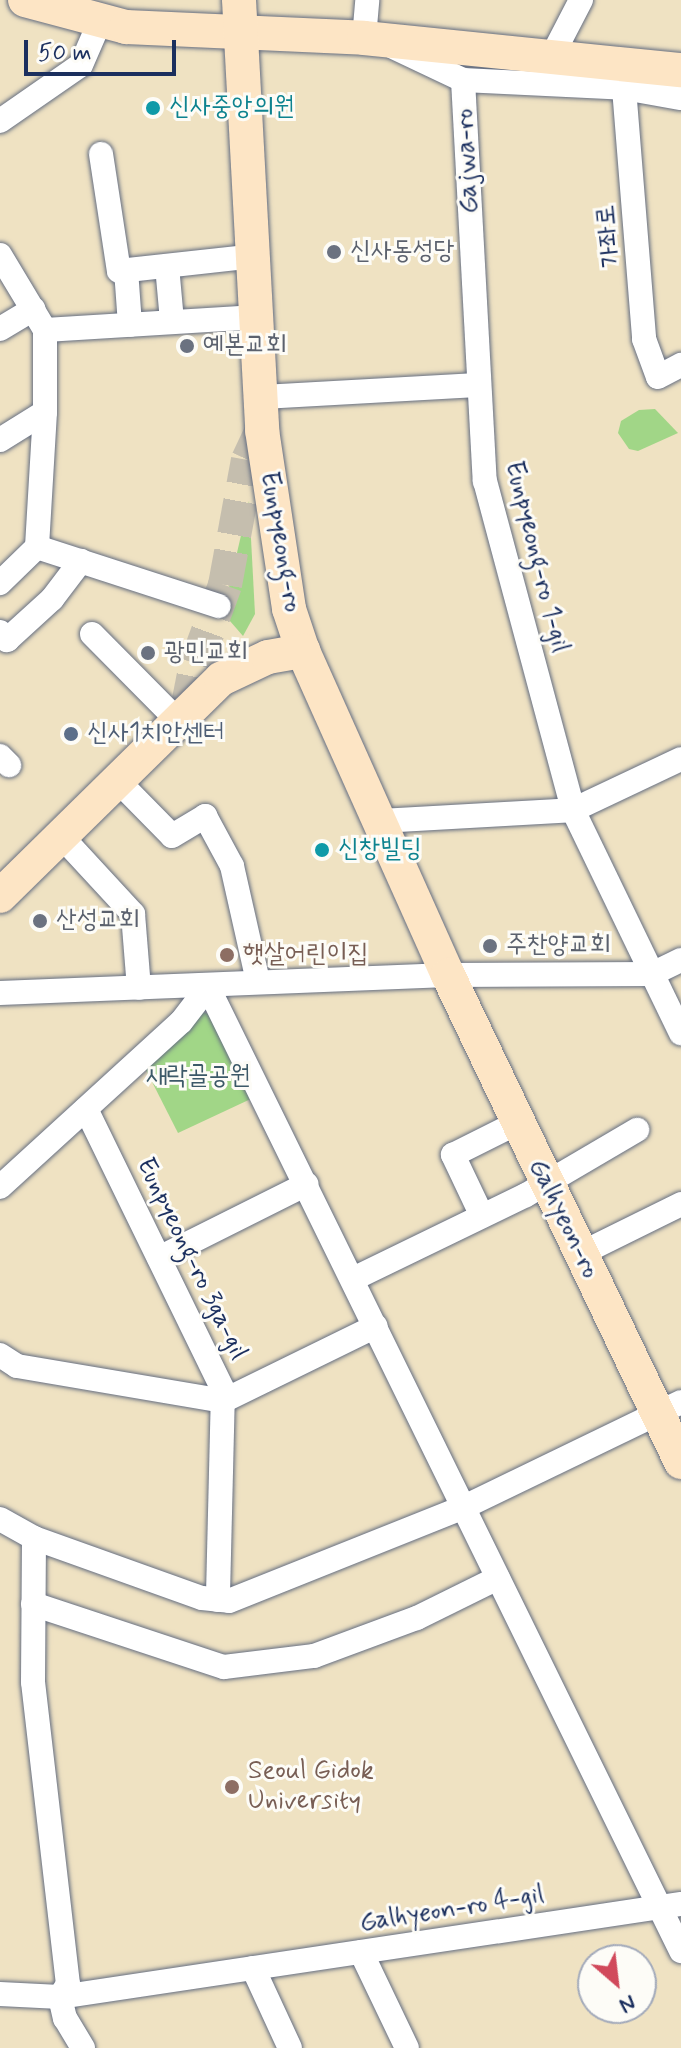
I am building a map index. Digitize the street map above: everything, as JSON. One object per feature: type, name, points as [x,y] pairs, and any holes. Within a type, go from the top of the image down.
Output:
[{"type":"main road","name":"Gajwa-ro","points":[[25,0],[100,21],[241,35],[370,39],[681,70]]},
{"type":"main road","name":"Eunpyeong-ro","points":[[239,0],[262,430],[289,609],[303,651]]},
{"type":"main road","points":[[0,896],[120,783],[177,720],[228,675],[268,657],[303,651]]},
{"type":"main road","name":"Galhyeon-ro","points":[[303,651],[448,975],[545,1182],[580,1254],[669,1407],[681,1462]]},
{"type":"street","points":[[367,0],[370,39]]},
{"type":"street","points":[[552,56],[581,0]]},
{"type":"street","points":[[0,121],[81,65],[100,21]]},
{"type":"street","name":"Gajwa-ro","points":[[370,39],[463,80],[479,385]]},
{"type":"street","name":"Gajwa-ro","points":[[552,56],[566,74],[681,90]]},
{"type":"street","points":[[463,80],[624,88],[681,98]]},
{"type":"street","name":"가좌로","points":[[624,88],[644,339],[658,377],[681,365]]},
{"type":"street","points":[[101,154],[119,271],[254,256]]},
{"type":"street","points":[[0,255],[45,330],[45,412],[37,547],[0,583]]},
{"type":"street","points":[[167,266],[172,321]]},
{"type":"street","points":[[126,270],[130,325]]},
{"type":"street","points":[[0,329],[33,309]]},
{"type":"street","points":[[45,330],[257,317]]},
{"type":"street","points":[[261,397],[479,385]]},
{"type":"street","name":"Eunpyeong-ro 1-gil","points":[[479,385],[485,481],[573,810],[681,1033]]},
{"type":"street","points":[[0,440],[45,412]]},
{"type":"street","points":[[37,547],[219,606]]},
{"type":"street","points":[[4,636],[52,599],[81,561]]},
{"type":"street","points":[[92,634],[177,720]]},
{"type":"street","points":[[379,821],[573,810],[681,759]]},
{"type":"street","points":[[120,783],[172,836],[205,816],[232,866],[258,981]]},
{"type":"street","points":[[62,837],[133,914],[139,988]]},
{"type":"street","points":[[0,993],[448,975],[652,974],[681,960]]},
{"type":"street","points":[[0,1187],[181,1022],[208,987]]},
{"type":"street","points":[[208,987],[498,1578],[670,1906],[681,1951]]},
{"type":"street","name":"Eunpyeong-ro 3ga-gil","points":[[86,1109],[159,1258],[223,1401]]},
{"type":"street","points":[[482,1216],[453,1155],[517,1123]]},
{"type":"street","points":[[353,1279],[482,1216],[637,1130]]},
{"type":"street","points":[[159,1258],[307,1184]]},
{"type":"street","points":[[580,1254],[681,1204]]},
{"type":"street","points":[[218,1600],[223,1401],[376,1326]]},
{"type":"street","name":"Eunpyeong-ro 3ga-gil","points":[[0,1355],[17,1366],[223,1401]]},
{"type":"street","points":[[0,1519],[34,1538],[218,1600],[229,1601],[464,1507],[669,1407]]},
{"type":"street","points":[[34,1538],[33,1682],[70,1995],[65,2018],[83,2048]]},
{"type":"street","points":[[33,1604],[224,1667],[314,1656],[417,1618],[498,1578]]},
{"type":"street","name":"Galhyeon-ro 4-gil","points":[[0,1994],[70,1995],[670,1906]]},
{"type":"street","points":[[361,1952],[407,2048]]},
{"type":"street","points":[[253,1968],[290,2048]]},
{"type":"green space","points":[[655,409],[678,433],[638,451],[629,449],[618,433],[621,421],[639,410]]},
{"type":"green space","points":[[249,501],[255,614],[243,636],[223,613]]},
{"type":"green space","name":"새락골공원","points":[[203,1012],[214,1016],[255,1097],[178,1133],[146,1070]]},
{"type":"tunnel","points":[[187,710],[196,664],[225,585],[248,460],[262,430]]},
{"type":"place","name":"신사중앙의원","points":[[153,108]]},
{"type":"place","name":"신사동성당","points":[[334,252]]},
{"type":"place","name":"예본교회","points":[[187,346]]},
{"type":"place","name":"광민교회","points":[[148,653]]},
{"type":"place","name":"신사1치안센터","points":[[71,734]]},
{"type":"place","name":"신창빌딩","points":[[322,850]]},
{"type":"place","name":"산성교회","points":[[40,921]]},
{"type":"place","name":"주찬양교회","points":[[490,946]]},
{"type":"place","name":"햇살어린이집","points":[[227,955]]},
{"type":"place","name":"Seoul Gidok University","points":[[232,1787]]}]
